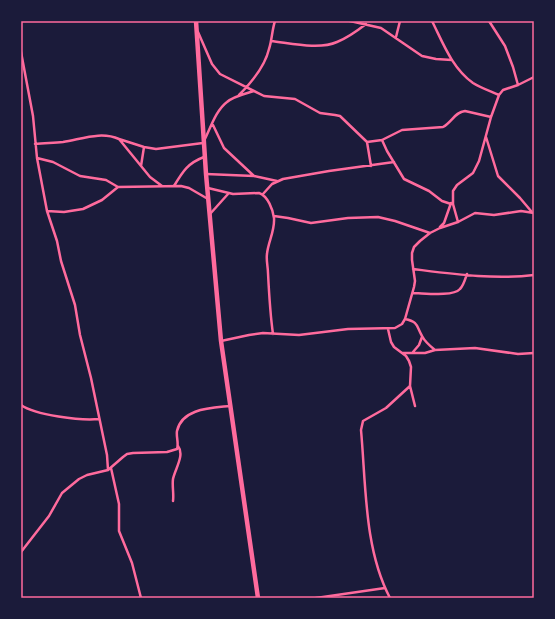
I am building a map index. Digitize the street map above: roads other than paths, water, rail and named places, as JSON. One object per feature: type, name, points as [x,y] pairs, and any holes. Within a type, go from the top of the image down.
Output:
[{"type":"highway","points":[[196,21],[204,158],[221,341],[258,598]]},
{"type":"street","points":[[238,96],[247,87],[264,61],[269,50],[275,21]]},
{"type":"street","points":[[350,21],[381,28],[422,56],[452,60]]},
{"type":"street","points":[[396,37],[400,21]]},
{"type":"street","points":[[432,21],[452,60],[464,74],[474,84],[499,95]]},
{"type":"street","points":[[489,21],[505,46],[518,85]]},
{"type":"street","points":[[271,41],[325,46],[346,38],[366,24]]},
{"type":"street","points":[[196,28],[212,64],[220,74],[264,96],[295,99],[320,113],[338,115],[367,142],[371,166]]},
{"type":"street","points":[[21,52],[33,116],[37,158],[47,211],[75,305],[109,469],[119,504],[119,531],[132,563],[141,598]]},
{"type":"street","points":[[458,222],[453,204],[453,191],[457,185],[474,173],[499,95],[503,90],[534,77]]},
{"type":"street","points":[[35,144],[66,141],[88,136],[110,136],[144,147],[156,149],[203,143],[218,113],[227,102],[238,96],[254,91]]},
{"type":"street","points":[[367,142],[382,140],[402,130],[447,125],[460,111],[491,117]]},
{"type":"street","points":[[212,124],[224,148],[254,176]]},
{"type":"street","points":[[486,137],[498,176],[532,212]]},
{"type":"street","points":[[119,139],[150,177],[163,186]]},
{"type":"street","points":[[382,140],[404,179],[429,191],[442,201],[450,204]]},
{"type":"street","points":[[141,166],[144,147]]},
{"type":"street","points":[[37,158],[53,162],[80,176],[106,180],[118,188]]},
{"type":"street","points":[[174,186],[189,165],[194,161],[204,158]]},
{"type":"street","points":[[263,194],[272,184],[277,181],[329,171],[394,162]]},
{"type":"street","points":[[206,174],[254,176],[277,181]]},
{"type":"street","points":[[47,211],[64,212],[83,209],[102,200],[118,188],[174,186],[189,188],[208,199]]},
{"type":"street","points":[[207,188],[228,193],[240,194],[255,192],[263,194],[268,202],[274,216],[272,236],[267,254],[273,334]]},
{"type":"street","points":[[210,214],[228,193]]},
{"type":"street","points":[[440,228],[444,222],[453,197]]},
{"type":"street","points":[[221,341],[249,335],[299,335],[348,329],[388,329],[399,327],[405,319],[413,293],[415,281],[412,260],[414,247],[420,241],[430,233],[440,228],[458,222],[478,212],[494,215],[521,211],[532,212]]},
{"type":"street","points":[[274,216],[311,223],[348,218],[378,217],[430,233]]},
{"type":"street","points":[[413,269],[508,278],[534,275]]},
{"type":"street","points":[[413,293],[442,294],[455,292],[460,290],[467,274]]},
{"type":"street","points":[[405,319],[415,322],[418,325],[422,337],[436,350]]},
{"type":"street","points":[[388,329],[394,347],[406,356],[409,361],[411,367],[410,386],[414,406]]},
{"type":"street","points":[[412,352],[419,345],[422,337]]},
{"type":"street","points":[[402,353],[425,353],[436,350],[475,348],[518,354],[534,353]]},
{"type":"street","points":[[390,598],[385,588],[372,544],[368,520],[361,426],[363,421],[386,408],[410,386]]},
{"type":"street","points":[[21,405],[45,413],[78,419],[99,418]]},
{"type":"street","points":[[173,501],[173,478],[180,454],[177,439],[177,431],[179,426],[191,413],[204,409],[230,406]]},
{"type":"street","points":[[21,552],[49,516],[62,493],[69,487],[87,475],[109,469],[127,454],[167,452],[177,449],[178,445]]},
{"type":"street","points":[[316,598],[385,588]]}]
